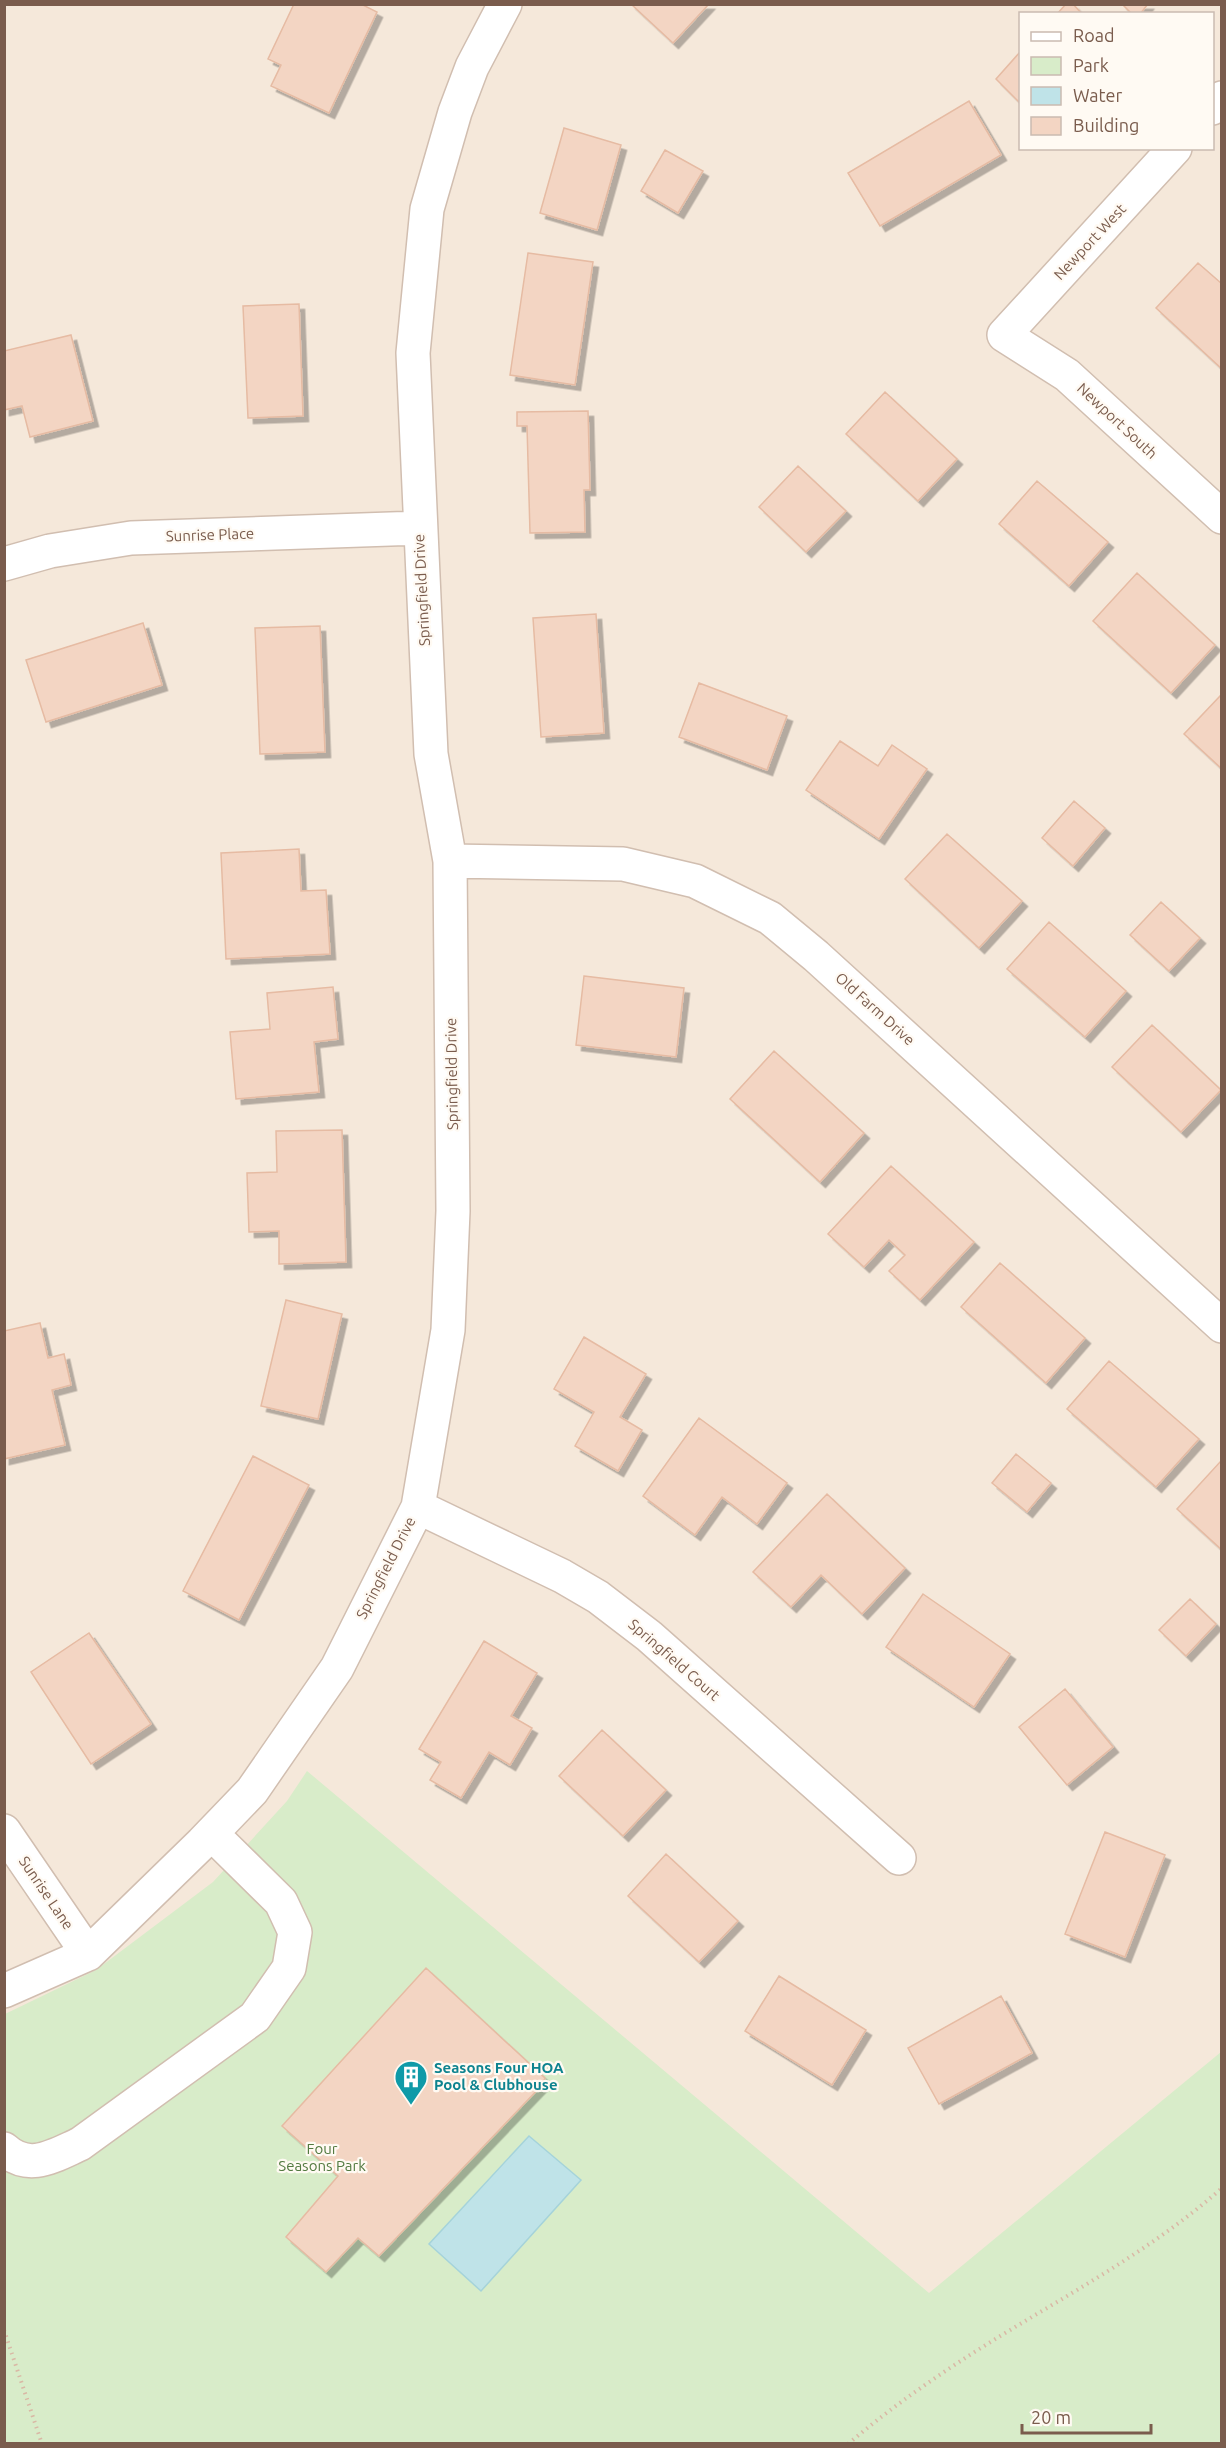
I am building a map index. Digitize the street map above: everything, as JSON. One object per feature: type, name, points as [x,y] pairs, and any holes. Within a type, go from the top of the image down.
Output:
[{"type":"street","name":"Springfield Drive","points":[[4,1991],[88,1954],[212,1834],[252,1791],[337,1668],[418,1507],[448,1330],[453,1211],[450,861],[431,754],[419,528],[413,353],[427,209],[469,76],[505,4]]},
{"type":"street","name":"Newport West","points":[[1004,335],[1173,150]]},
{"type":"street","name":"Newport South","points":[[1004,335],[1067,375],[1221,517]]},
{"type":"street","name":"Sunrise Place","points":[[4,564],[50,551],[131,538],[419,528]]},
{"type":"street","name":"Old Farm Drive","points":[[450,861],[623,864],[695,881],[770,918],[816,956],[1221,1326]]},
{"type":"street","name":"Springfield Court","points":[[418,1507],[562,1576],[598,1597],[649,1636],[899,1858]]},
{"type":"street","name":"Sunrise Lane","points":[[4,1831],[88,1954]]},
{"type":"street","points":[[4,2149],[14,2158],[31,2163],[80,2144],[255,2017],[289,1968],[295,1932],[281,1902],[212,1834]]},
{"type":"path","points":[[848,2444],[896,2404],[995,2339],[1118,2265],[1195,2212],[1221,2188]]},
{"type":"path","points":[[4,2330],[42,2444]]},
{"type":"shaded area","points":[[5,5],[1221,5],[1221,2443],[5,2444]]},
{"type":"green space","name":"Four Seasons Park","points":[[307,1771],[929,2293],[1221,2052],[1221,2443],[5,2444],[5,2014],[96,1970],[213,1882],[287,1801]]},
{"type":"water","points":[[529,2136],[581,2180],[481,2291],[429,2244]]},
{"type":"building","points":[[294,4],[361,4],[377,12],[329,113],[271,86],[281,65],[268,59]]},
{"type":"building","points":[[631,4],[709,4],[673,43]]},
{"type":"building","points":[[1066,4],[1073,4],[1080,12],[1059,12]]},
{"type":"building","points":[[1122,4],[1148,4],[1142,12],[1130,12]]},
{"type":"building","points":[[1019,53],[1019,102],[996,79]]},
{"type":"building","points":[[969,101],[1001,155],[880,226],[848,173]]},
{"type":"building","points":[[564,128],[621,145],[597,230],[540,213]]},
{"type":"building","points":[[665,150],[703,171],[678,213],[641,191]]},
{"type":"building","points":[[528,253],[593,262],[575,385],[510,375]]},
{"type":"building","points":[[1198,263],[1222,284],[1222,369],[1156,308]]},
{"type":"building","points":[[299,304],[303,416],[248,418],[243,306]]},
{"type":"building","points":[[71,335],[93,421],[30,437],[22,406],[4,410],[4,351]]},
{"type":"building","points":[[885,392],[957,459],[918,501],[846,434]]},
{"type":"building","points":[[588,411],[590,490],[584,490],[585,532],[530,533],[527,426],[517,426],[517,412]]},
{"type":"building","points":[[798,466],[846,511],[806,552],[759,507]]},
{"type":"building","points":[[1037,481],[1108,542],[1069,586],[999,524]]},
{"type":"building","points":[[1137,573],[1215,645],[1171,693],[1093,621]]},
{"type":"building","points":[[596,614],[604,733],[541,737],[533,618]]},
{"type":"building","points":[[143,623],[162,685],[46,722],[26,660]]},
{"type":"building","points":[[320,626],[325,752],[260,754],[255,628]]},
{"type":"building","points":[[699,683],[787,716],[767,770],[679,737]]},
{"type":"building","points":[[1222,694],[1222,769],[1184,734]]},
{"type":"building","points":[[840,741],[878,766],[892,745],[927,769],[879,839],[806,790]]},
{"type":"building","points":[[1074,801],[1105,828],[1073,866],[1042,838]]},
{"type":"building","points":[[947,834],[1022,901],[979,948],[905,879]]},
{"type":"building","points":[[299,849],[301,891],[326,890],[330,954],[226,959],[221,853]]},
{"type":"building","points":[[1161,902],[1200,938],[1169,971],[1130,935]]},
{"type":"building","points":[[1049,922],[1126,991],[1085,1037],[1007,969]]},
{"type":"building","points":[[584,976],[684,988],[676,1057],[576,1045]]},
{"type":"building","points":[[333,987],[338,1039],[314,1042],[319,1092],[236,1099],[230,1032],[270,1029],[267,993]]},
{"type":"building","points":[[1152,1025],[1221,1090],[1181,1132],[1112,1067]]},
{"type":"building","points":[[774,1051],[864,1133],[820,1182],[730,1099]]},
{"type":"building","points":[[342,1130],[346,1262],[279,1264],[279,1231],[249,1232],[247,1173],[277,1172],[276,1131]]},
{"type":"building","points":[[891,1166],[974,1242],[920,1300],[889,1271],[905,1255],[889,1240],[864,1267],[828,1234]]},
{"type":"building","points":[[1000,1263],[1085,1338],[1046,1383],[961,1307]]},
{"type":"building","points":[[286,1300],[342,1314],[318,1419],[261,1406]]},
{"type":"building","points":[[40,1323],[48,1358],[64,1354],[71,1385],[52,1390],[65,1445],[4,1459],[4,1331]]},
{"type":"building","points":[[584,1337],[646,1374],[620,1417],[642,1430],[618,1471],[575,1446],[594,1412],[554,1389]]},
{"type":"building","points":[[1109,1361],[1199,1439],[1156,1487],[1067,1409]]},
{"type":"building","points":[[699,1418],[787,1483],[757,1524],[722,1497],[695,1535],[643,1496]]},
{"type":"building","points":[[1016,1454],[1051,1483],[1027,1512],[992,1483]]},
{"type":"building","points":[[253,1456],[309,1485],[239,1620],[183,1591]]},
{"type":"building","points":[[1220,1462],[1222,1464],[1222,1550],[1177,1509]]},
{"type":"building","points":[[827,1494],[905,1568],[862,1614],[821,1575],[791,1607],[753,1572]]},
{"type":"building","points":[[923,1594],[1010,1654],[974,1707],[886,1647]]},
{"type":"building","points":[[1190,1599],[1216,1624],[1186,1656],[1159,1630]]},
{"type":"building","points":[[89,1633],[151,1724],[91,1764],[31,1672]]},
{"type":"building","points":[[484,1641],[537,1673],[511,1716],[532,1728],[510,1765],[489,1752],[461,1798],[430,1780],[441,1762],[419,1749]]},
{"type":"building","points":[[1065,1689],[1113,1747],[1067,1785],[1019,1727]]},
{"type":"building","points":[[602,1730],[666,1790],[623,1836],[559,1776]]},
{"type":"building","points":[[1105,1832],[1165,1855],[1125,1957],[1065,1934]]},
{"type":"building","points":[[666,1854],[738,1921],[699,1962],[628,1896]]},
{"type":"building","name":"Seasons Four HOA Pool & Clubhouse","points":[[426,1968],[545,2078],[542,2085],[379,2256],[358,2238],[326,2272],[286,2237],[338,2176],[282,2126]]},
{"type":"building","points":[[779,1976],[866,2030],[832,2085],[745,2031]]},
{"type":"building","points":[[1001,1996],[1032,2053],[939,2104],[908,2048]]},
{"type":"place","name":"Seasons Four HOA Pool & Clubhouse","points":[[411,2106]]}]
